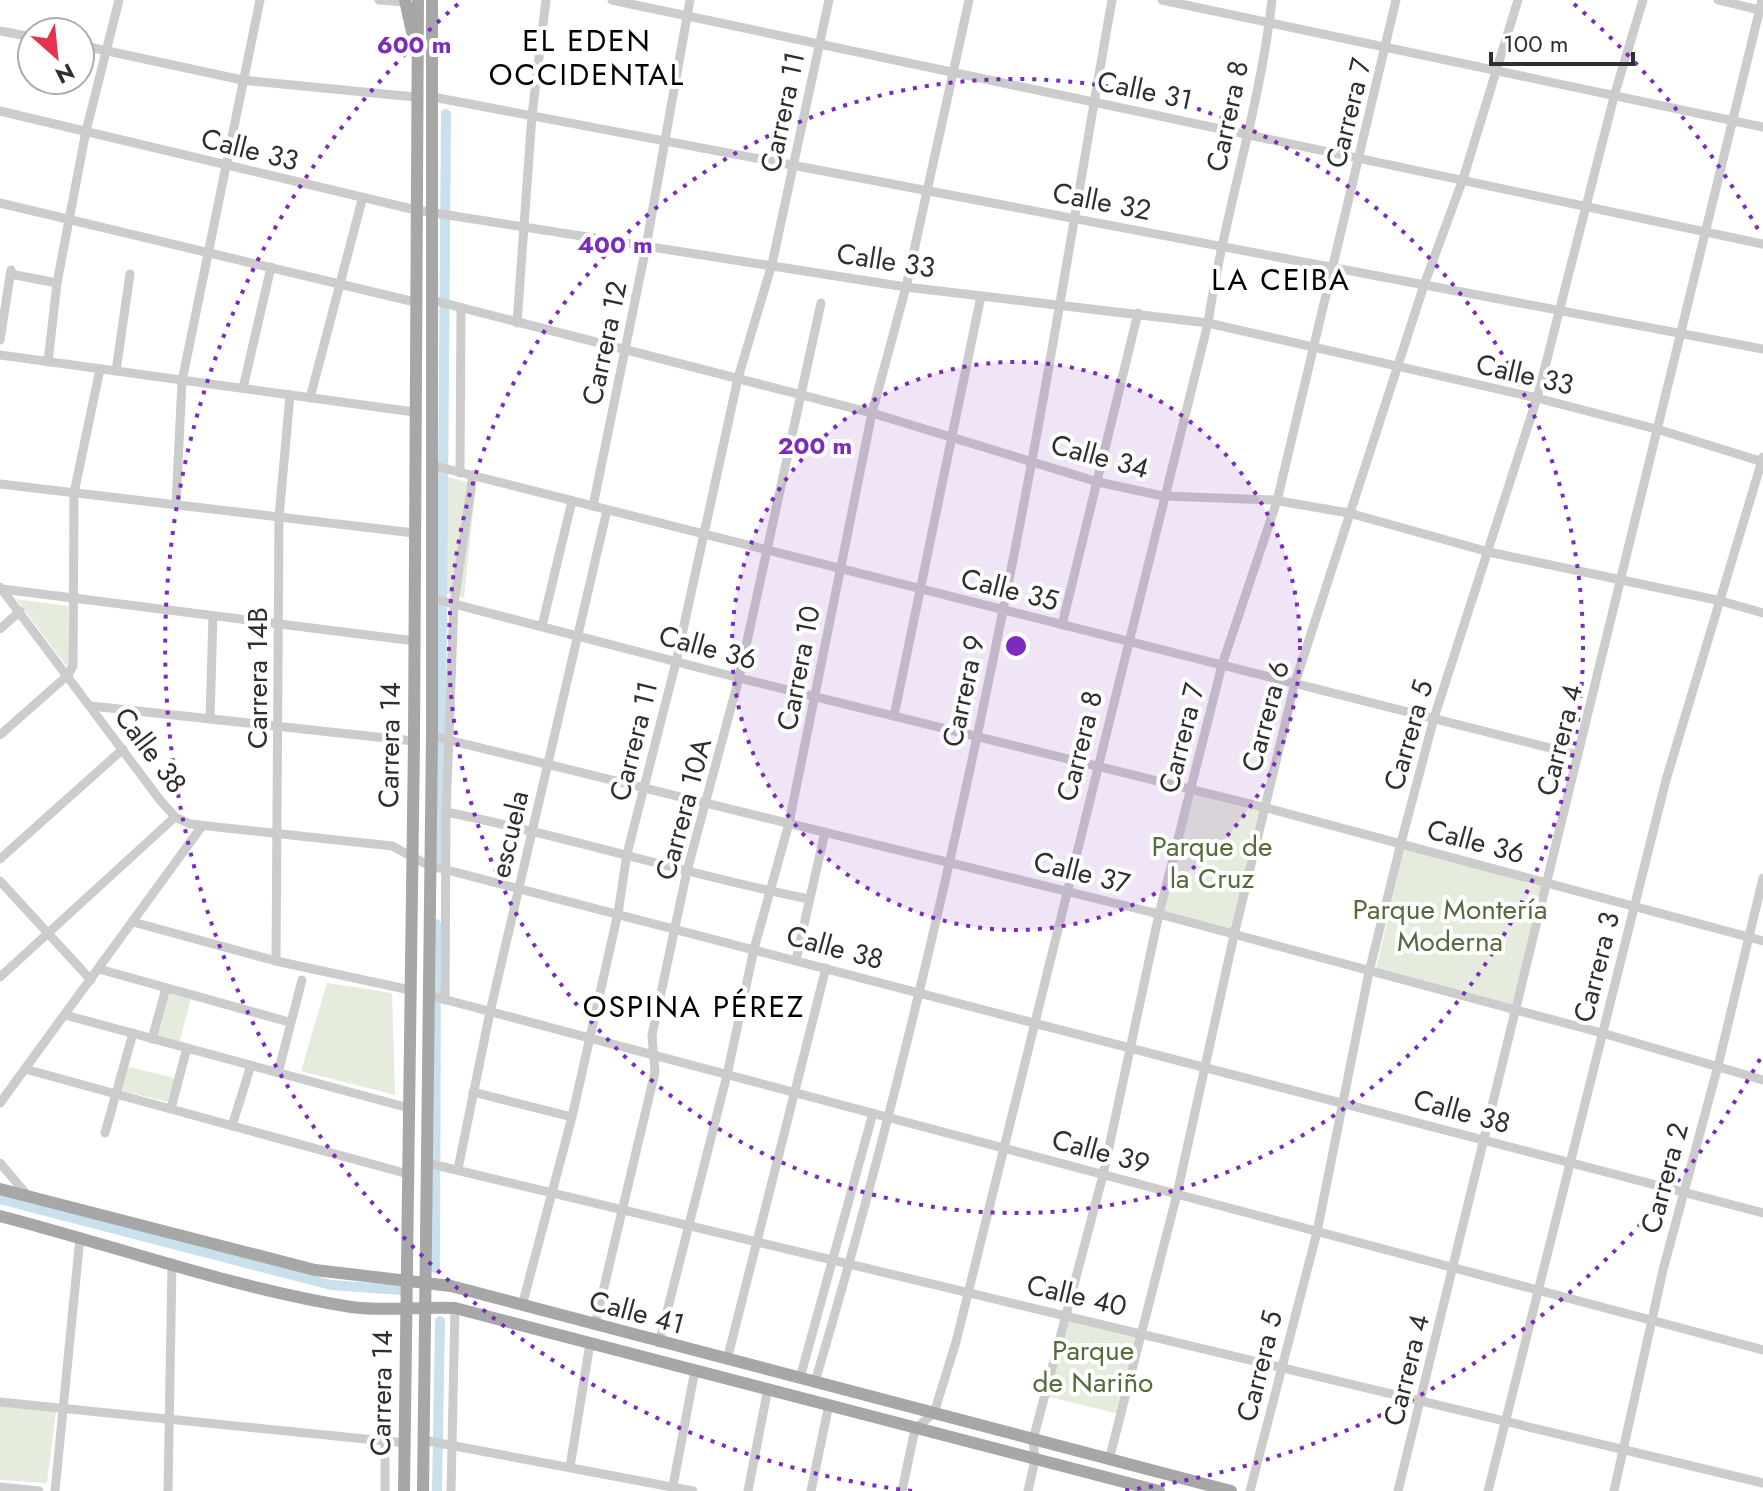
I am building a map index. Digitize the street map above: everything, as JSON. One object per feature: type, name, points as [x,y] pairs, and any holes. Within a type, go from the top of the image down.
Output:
[{"type":"main road","name":"Carrera 14","points":[[423,1491],[428,1441],[430,996],[442,738],[435,599],[436,213],[432,0]]},
{"type":"main road","points":[[433,64],[439,0]]},
{"type":"main road","name":"Carrera 14","points":[[404,1491],[415,641],[416,48],[409,1]]},
{"type":"main road","name":"Calle 41","points":[[0,1189],[265,1258],[358,1277],[427,1282],[1231,1491]]},
{"type":"main road","name":"Calle 41","points":[[0,1216],[172,1263],[352,1307],[407,1311],[455,1308],[1152,1490]]},
{"type":"street","points":[[48,362],[57,283],[86,131],[119,0]]},
{"type":"street","points":[[176,505],[182,381],[260,0]]},
{"type":"street","points":[[379,0],[409,1]]},
{"type":"street","points":[[517,323],[532,115],[546,0]]},
{"type":"street","name":"Calle 31","points":[[612,0],[1763,244]]},
{"type":"street","name":"Carrera 12","points":[[593,506],[646,247],[662,142],[690,0]]},
{"type":"street","name":"Carrera 11","points":[[522,1306],[572,1117],[618,913],[627,854],[676,662],[738,378],[772,264],[829,0]]},
{"type":"street","name":"Carrera 10","points":[[659,1343],[727,1075],[754,949],[773,892],[789,823],[872,413],[906,287],[969,0]]},
{"type":"street","name":"Carrera 9","points":[[815,1382],[850,1263],[950,863],[1032,460],[1112,0]]},
{"type":"street","points":[[1162,0],[1615,93],[1763,127]]},
{"type":"street","name":"Carrera 8","points":[[934,1413],[968,1292],[1208,323],[1219,245],[1247,134],[1272,0]]},
{"type":"street","name":"Carrera 7","points":[[1028,1491],[1035,1460],[1033,1440],[1103,1175],[1159,914],[1222,665],[1277,501],[1396,0]]},
{"type":"street","name":"Carrera 6","points":[[1109,1460],[1177,1194],[1263,807],[1295,683],[1424,285],[1463,179],[1518,0]]},
{"type":"street","name":"Carrera 5","points":[[1250,1491],[1317,1232],[1369,972],[1401,843],[1434,718],[1537,398],[1615,93],[1643,0]]},
{"type":"street","points":[[1718,0],[1762,7]]},
{"type":"street","name":"Carrera 4","points":[[1398,1491],[1660,430],[1731,118],[1762,7]]},
{"type":"street","points":[[96,47],[242,80],[415,97]]},
{"type":"street","name":"Calle 32","points":[[433,97],[1219,245],[1559,313],[1682,332],[1763,349]]},
{"type":"street","name":"Calle 33","points":[[0,111],[362,200],[416,210],[906,287],[1208,323],[1537,398],[1763,460]]},
{"type":"street","points":[[310,398],[362,200]]},
{"type":"street","points":[[0,203],[415,302]]},
{"type":"street","points":[[243,388],[271,267]]},
{"type":"street","points":[[0,340],[10,272],[57,283]]},
{"type":"street","points":[[116,371],[130,274]]},
{"type":"street","points":[[894,716],[981,296]]},
{"type":"street","name":"Calle 34","points":[[436,301],[872,413],[1098,482],[1163,496],[1277,501],[1349,513],[1489,552],[1721,601],[1763,613]]},
{"type":"street","name":"Carrera 10A","points":[[595,1325],[620,1208],[655,1072],[652,1035],[687,871],[708,803],[769,551],[821,303]]},
{"type":"street","points":[[456,472],[458,307]]},
{"type":"street","points":[[1062,625],[1138,313]]},
{"type":"street","points":[[0,355],[414,412]]},
{"type":"street","points":[[0,735],[68,675],[74,660],[74,493],[100,369]]},
{"type":"street","name":"Carrera 14B","points":[[276,961],[280,726],[279,517],[290,395]]},
{"type":"street","name":"Carrera 3","points":[[1488,1491],[1573,1163],[1602,1033],[1666,780],[1763,460]]},
{"type":"street","name":"Calle 35","points":[[435,466],[1578,755]]},
{"type":"street","points":[[444,1000],[438,867],[446,812],[442,738],[453,603],[473,475]]},
{"type":"street","points":[[0,484],[414,533]]},
{"type":"street","points":[[542,626],[572,501]]},
{"type":"street","name":"escuela","points":[[453,1168],[607,510]]},
{"type":"street","points":[[1,588],[415,641]]},
{"type":"street","name":"Calle 38","points":[[1,588],[175,817],[202,826],[392,846],[438,867],[1763,1213]]},
{"type":"street","name":"Calle 36","points":[[435,599],[739,678],[1263,807],[1763,941]]},
{"type":"street","points":[[0,629],[20,611]]},
{"type":"street","points":[[210,719],[213,616]]},
{"type":"street","points":[[91,706],[414,741]]},
{"type":"street","name":"Calle 37","points":[[442,738],[1159,914],[1602,1033],[1763,1080]]},
{"type":"street","points":[[0,859],[123,749]]},
{"type":"street","points":[[446,812],[532,829],[687,871],[809,899]]},
{"type":"street","points":[[0,977],[175,817]]},
{"type":"street","points":[[0,1103],[202,826]]},
{"type":"street","points":[[796,960],[825,832]]},
{"type":"street","name":"Carrera 2","points":[[1614,1491],[1683,1192],[1718,1066],[1763,878]]},
{"type":"street","points":[[0,881],[91,980]]},
{"type":"street","points":[[133,922],[276,961],[410,990]]},
{"type":"street","points":[[727,1360],[826,968]]},
{"type":"street","points":[[99,969],[289,1022]]},
{"type":"street","points":[[278,1073],[302,980]]},
{"type":"street","points":[[152,1039],[166,988]]},
{"type":"street","name":"Calle 39","points":[[430,996],[1763,1350]]},
{"type":"street","points":[[65,1015],[409,1108]]},
{"type":"street","points":[[105,1133],[133,1033]]},
{"type":"street","points":[[171,1108],[187,1048]]},
{"type":"street","points":[[232,1126],[251,1065]]},
{"type":"street","points":[[25,1069],[408,1174]]},
{"type":"street","points":[[473,1092],[572,1117]]},
{"type":"street","points":[[800,1378],[873,1113]]},
{"type":"street","points":[[0,1163],[28,1196]]},
{"type":"street","name":"Calle 40","points":[[430,1163],[1763,1483]]},
{"type":"street","points":[[55,1491],[80,1237]]},
{"type":"street","points":[[168,1491],[172,1263]]},
{"type":"street","points":[[451,1491],[448,1444],[455,1308]]},
{"type":"street","points":[[570,1467],[590,1343]]},
{"type":"street","points":[[673,1489],[695,1370]]},
{"type":"street","points":[[748,1491],[768,1388]]},
{"type":"street","points":[[0,1402],[405,1443]]},
{"type":"street","points":[[811,1491],[829,1404]]},
{"type":"street","points":[[902,1491],[915,1429],[934,1413]]},
{"type":"street","points":[[428,1441],[693,1491]]},
{"type":"street","name":"Carrera 14","points":[[385,1442],[385,1491]]},
{"type":"street","points":[[1152,1470],[1152,1490]]},
{"type":"street","points":[[0,1487],[39,1491]]},
{"type":"green space","points":[[439,475],[476,484],[464,598],[438,591]]},
{"type":"green space","points":[[16,599],[68,606],[69,668],[68,668]]},
{"type":"green space","name":"Parque de la Cruz","points":[[1192,794],[1263,810],[1233,931],[1162,914]]},
{"type":"green space","name":"Parque Montería Moderna","points":[[1404,848],[1543,887],[1512,1004],[1376,969]]},
{"type":"green space","points":[[327,983],[392,993],[395,1095],[301,1071]]},
{"type":"green space","points":[[166,992],[191,998],[179,1044],[155,1037]]},
{"type":"green space","points":[[126,1066],[178,1079],[172,1103],[119,1090]]},
{"type":"green space","name":"Parque de Nariño","points":[[1068,1320],[1140,1335],[1119,1414],[1046,1396]]},
{"type":"green space","points":[[0,1406],[56,1412],[47,1483],[0,1480]]},
{"type":"waterway","points":[[436,868],[441,749],[446,114]]},
{"type":"waterway","points":[[435,1268],[436,924]]},
{"type":"waterway","points":[[0,1199],[331,1285],[401,1290]]},
{"type":"waterway","points":[[437,1491],[440,1321]]},
{"type":"district","name":"EL EDEN OCCIDENTAL","points":[[587,58]]},
{"type":"district","name":"LA CEIBA","points":[[1281,280]]},
{"type":"district","name":"OSPINA PÉREZ","points":[[694,1007]]}]
